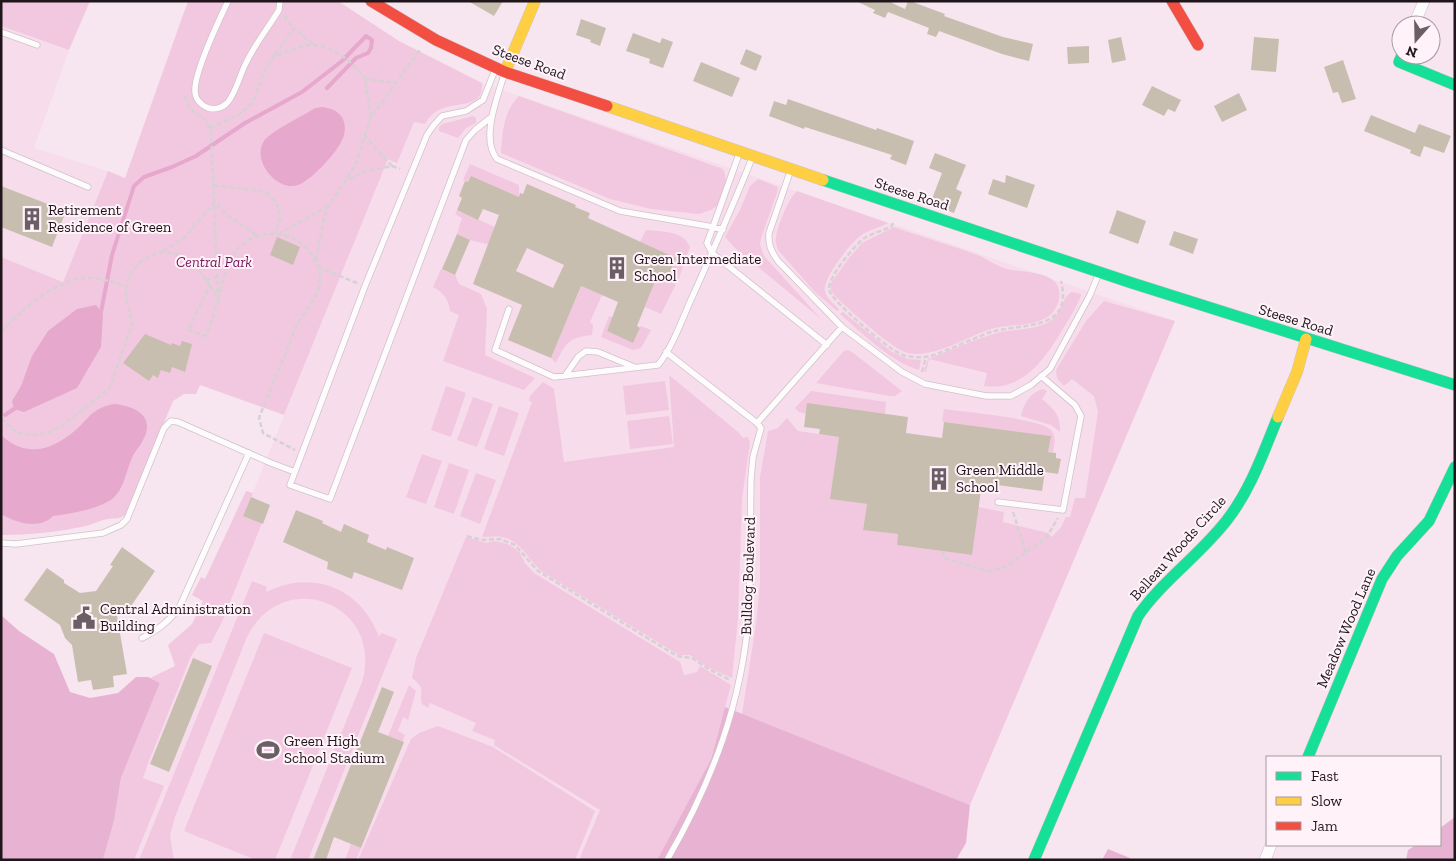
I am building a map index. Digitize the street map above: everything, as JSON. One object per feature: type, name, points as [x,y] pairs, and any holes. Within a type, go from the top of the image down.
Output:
[{"type":"street","name":"Steese Road","points":[[371,1],[436,40],[500,70],[752,157],[1100,272],[1455,385]]},
{"type":"street","points":[[500,70],[535,1]]},
{"type":"street","points":[[1172,1],[1198,45]]},
{"type":"street","points":[[1418,15],[1424,1]]},
{"type":"street","points":[[1413,65],[1455,85]]},
{"type":"street","name":"Belleau Woods Circle","points":[[1034,860],[1138,616],[1159,588],[1225,522],[1244,496],[1293,382],[1302,358],[1306,339]]},
{"type":"street","name":"Meadow Wood Lane","points":[[1308,756],[1382,579],[1397,556],[1429,521],[1455,467]]},
{"type":"street","points":[[1265,860],[1271,846]]},
{"type":"lane","points":[[228,1],[199,70],[194,90],[200,103],[213,109],[221,108],[231,99],[246,62],[279,10],[280,1]]},
{"type":"lane","points":[[1,32],[37,45]]},
{"type":"lane","points":[[490,118],[466,140],[330,499],[290,485],[365,286],[430,130],[442,116],[466,111],[482,100],[500,70]]},
{"type":"lane","points":[[500,70],[490,118],[492,151],[497,159],[620,211],[723,230]]},
{"type":"lane","points":[[1,150],[88,187]]},
{"type":"lane","points":[[740,152],[707,244],[712,253],[827,345]]},
{"type":"lane","points":[[509,309],[495,350],[554,377],[658,365],[666,352],[723,230],[752,157]]},
{"type":"lane","points":[[791,170],[769,233],[768,243],[771,251],[842,327],[902,372],[925,384],[986,396],[1011,396],[1031,385],[1050,369],[1090,295],[1100,272]]},
{"type":"lane","points":[[666,352],[759,425],[842,327]]},
{"type":"lane","points":[[565,376],[578,357],[586,351],[598,352],[636,368]]},
{"type":"lane","points":[[998,502],[1063,510],[1081,416],[1075,404],[1041,376]]},
{"type":"lane","points":[[1,543],[16,544],[103,533],[121,525],[127,519],[164,428],[171,421],[178,422],[295,472]]},
{"type":"lane","name":"Bulldog Boulevard","points":[[667,860],[709,778],[725,738],[738,684],[749,611],[751,478],[759,425]]},
{"type":"lane","points":[[142,638],[169,621],[179,608],[249,453]]},
{"type":"path","points":[[288,10],[286,20],[315,46]]},
{"type":"path","points":[[210,128],[238,115],[252,104],[264,72],[294,28]]},
{"type":"path","points":[[274,56],[315,46],[329,49],[347,60],[365,79],[371,117]]},
{"type":"path","points":[[316,262],[320,229],[329,205],[355,166],[371,117],[420,50]]},
{"type":"path","points":[[365,79],[395,83]]},
{"type":"path","points":[[365,136],[392,166],[400,169]]},
{"type":"path","points":[[212,138],[218,298]]},
{"type":"path","points":[[347,180],[363,172],[392,166]]},
{"type":"path","points":[[214,185],[265,192],[275,201],[279,209],[280,220],[277,233]]},
{"type":"path","points":[[215,202],[228,216],[257,235]]},
{"type":"path","points":[[1,418],[12,429],[22,434],[36,435],[50,432],[62,426],[108,389],[132,325],[132,314],[126,294],[133,272],[141,261],[185,237],[215,202]]},
{"type":"path","points":[[210,286],[188,330],[205,336],[212,321],[228,263],[241,246],[257,235],[277,233],[329,205]]},
{"type":"path","points":[[893,223],[891,226],[860,243],[835,273],[830,281],[829,288],[832,296],[845,310],[897,352],[910,356],[926,357],[993,332],[1044,322],[1058,313],[1061,306],[1064,296],[1061,281]]},
{"type":"path","points":[[277,233],[298,241],[308,249],[316,262],[320,278],[318,292],[311,306],[298,323],[259,418],[263,433],[302,453]]},
{"type":"path","points":[[162,251],[177,254],[187,260],[206,280],[218,298]]},
{"type":"path","points":[[318,267],[365,286]]},
{"type":"path","points":[[206,280],[216,276]]},
{"type":"path","points":[[1,332],[12,319],[58,286],[72,280],[89,278],[127,286]]},
{"type":"path","points":[[919,381],[926,357]]},
{"type":"path","points":[[1010,504],[1026,554]]},
{"type":"path","points":[[943,551],[944,558],[988,571],[1004,568],[1046,538],[1063,510]]},
{"type":"path","points":[[467,536],[481,540],[500,539],[515,545],[538,571],[677,656],[692,658],[738,684]]},
{"type":"shaded area","points":[[1,26],[69,50],[34,148],[108,171],[63,282],[1,257]]},
{"type":"shaded area","points":[[429,57],[482,83],[1175,321],[970,805],[725,707],[657,860],[104,860]]},
{"type":"shaded area","points":[[323,107],[341,115],[345,124],[342,141],[325,164],[304,182],[290,186],[282,184],[268,173],[264,165],[261,149],[264,141],[273,133],[315,108]]},
{"type":"shaded area","points":[[96,305],[103,314],[101,347],[77,388],[24,412],[14,409],[12,401],[21,386],[32,356],[48,331],[77,309]]},
{"type":"shaded area","points":[[114,404],[130,407],[142,414],[147,426],[146,433],[133,456],[122,486],[112,499],[100,506],[53,516],[42,523],[35,524],[14,520],[1,514],[1,435],[11,443],[21,447],[41,449],[51,446],[70,435],[96,411]]},
{"type":"shaded area","points":[[1,615],[19,631],[54,654],[70,692],[90,698],[118,693],[136,677],[148,677],[160,683],[121,778],[114,821],[103,860],[1,860]]},
{"type":"shaded area","points":[[725,707],[970,805],[966,843],[956,860],[657,860],[711,759]]},
{"type":"shaded area","points":[[1455,817],[1455,860],[1406,860],[1408,850],[1414,846],[1441,846],[1441,827]]},
{"type":"shaded area","points":[[1108,849],[1130,858],[1130,860],[1102,860]]},
{"type":"green space","points":[[1,1],[90,1],[69,50],[1,26]]},
{"type":"green space","name":"Central Park","points":[[188,1],[338,1],[399,41],[482,83],[481,92],[476,100],[438,110],[425,124],[414,122],[397,163],[388,159],[284,415],[200,385],[196,394],[184,394],[173,401],[124,516],[65,530],[1,535],[1,257],[63,282],[108,171],[125,178]]},
{"type":"green space","points":[[519,96],[723,169],[726,183],[718,205],[711,210],[699,214],[651,209],[610,199],[501,153],[503,130],[507,115]]},
{"type":"green space","points":[[473,116],[476,118],[476,123],[466,128],[458,138],[439,131],[439,127],[442,124]]},
{"type":"green space","points":[[470,164],[519,185],[519,197],[471,176],[468,182],[463,180]]},
{"type":"green space","points":[[758,179],[778,187],[761,238],[760,244],[764,256],[821,319],[735,248],[725,237],[740,210],[750,186]]},
{"type":"green space","points":[[797,191],[888,223],[860,236],[832,270],[825,286],[825,291],[839,309],[837,311],[815,292],[778,250],[776,240],[778,227],[787,206]]},
{"type":"green space","points":[[457,210],[497,228],[491,245],[470,240],[457,234],[462,218],[455,214]]},
{"type":"green space","points":[[894,227],[980,256],[1010,270],[1044,275],[1050,278],[1059,290],[1059,299],[1055,309],[1042,320],[1023,325],[995,328],[929,353],[918,354],[901,351],[872,329],[831,291],[831,283],[862,243]]},
{"type":"green space","points":[[646,230],[671,233],[687,241],[690,247],[678,281],[668,277],[676,258],[640,242]]},
{"type":"green space","points":[[441,269],[455,275],[459,284],[481,294],[487,309],[485,355],[535,378],[524,390],[443,361],[459,315],[450,311],[445,297],[433,287]]},
{"type":"green space","points":[[657,276],[676,284],[661,314],[645,307]]},
{"type":"green space","points":[[581,286],[602,295],[590,322],[593,325],[592,335],[573,340],[565,346],[556,363],[551,358]]},
{"type":"green space","points":[[1072,292],[1081,294],[1081,296],[1067,322],[1037,366],[1019,380],[997,386],[984,386],[987,373],[929,359],[926,372],[924,371],[928,359],[973,341],[1001,332],[1030,328],[1047,323],[1052,320],[1068,294]]},
{"type":"green space","points":[[1104,301],[1175,321],[970,805],[742,714],[756,624],[760,583],[760,477],[768,431],[778,428],[787,418],[798,431],[839,437],[831,499],[867,504],[863,529],[898,534],[897,545],[972,555],[978,507],[1004,512],[1003,522],[1048,533],[1052,537],[1061,527],[1066,517],[1070,517],[1075,498],[1085,498],[1098,412],[1094,396],[1072,379],[1064,386],[1057,378],[1056,370],[1086,321]]},
{"type":"green space","points":[[843,312],[892,352],[908,359],[921,360],[919,370],[898,361],[877,346],[840,314]]},
{"type":"green space","points":[[609,316],[613,317],[607,331],[633,343],[639,327],[651,330],[641,348],[633,350],[601,337]]},
{"type":"green space","points":[[848,350],[902,391],[895,396],[890,396],[816,383],[844,351]]},
{"type":"green space","points":[[669,375],[743,438],[748,437],[750,442],[742,499],[738,618],[732,678],[707,667],[690,655],[679,655],[544,573],[515,542],[500,537],[482,537],[532,402],[529,401],[530,396],[543,382],[554,389],[564,462],[674,447]]},
{"type":"green space","points":[[665,381],[669,410],[626,415],[623,386]]},
{"type":"green space","points":[[446,386],[466,393],[451,437],[431,430]]},
{"type":"green space","points":[[1043,389],[1047,391],[1042,399],[1056,413],[1060,432],[1051,425],[1021,416],[1028,399],[1034,393]]},
{"type":"green space","points":[[811,391],[886,402],[885,414],[806,414],[799,412],[795,408]]},
{"type":"green space","points":[[473,397],[493,404],[477,447],[457,440]]},
{"type":"green space","points":[[499,406],[519,413],[504,456],[484,449]]},
{"type":"green space","points":[[944,409],[1017,419],[1044,426],[1051,430],[1054,435],[1053,452],[1048,452],[1050,436],[944,422],[942,421]]},
{"type":"green space","points":[[669,416],[673,444],[630,449],[627,421]]},
{"type":"green space","points":[[422,454],[442,461],[426,504],[406,497]]},
{"type":"green space","points":[[449,463],[469,470],[454,514],[434,507]]},
{"type":"green space","points":[[476,473],[496,480],[480,524],[460,516]]},
{"type":"green space","points":[[246,491],[253,493],[243,516],[262,523],[222,622],[211,643],[199,644],[191,656],[149,761],[143,778],[164,786],[134,860],[103,860],[114,821],[121,778],[160,683],[150,678],[175,666],[168,645],[192,624],[203,601],[192,595],[201,577],[205,579]]},
{"type":"green space","points":[[466,537],[486,543],[493,541],[505,543],[513,547],[520,553],[525,563],[534,573],[680,662],[684,675],[697,672],[700,666],[731,685],[711,759],[657,860],[579,860],[600,810],[494,745],[495,740],[472,731],[476,723],[430,703],[428,708],[422,704],[420,685],[412,678],[416,658]]},
{"type":"green space","points":[[252,581],[267,587],[266,592],[284,585],[301,582],[318,583],[333,587],[348,595],[360,606],[371,620],[379,637],[381,633],[397,639],[308,860],[290,860],[362,682],[365,655],[359,632],[345,615],[327,603],[306,599],[284,602],[264,615],[247,637],[175,817],[170,835],[174,860],[139,860]]},
{"type":"green space","name":"Green High School Stadium","points":[[264,633],[352,668],[275,860],[256,860],[184,831]]},
{"type":"green space","points":[[409,685],[416,691],[408,720],[403,717],[398,731],[405,735],[402,742],[388,736]]},
{"type":"green space","points":[[438,726],[493,747],[595,811],[575,860],[358,860],[411,739],[419,733]]},
{"type":"green space","points":[[351,844],[361,848],[356,860],[345,860]]},
{"type":"building","points":[[468,1],[503,1],[494,16]]},
{"type":"building","points":[[856,1],[893,1],[892,3],[905,9],[908,1],[910,1],[945,14],[944,16],[1003,37],[1033,44],[1029,61],[1002,54],[939,31],[936,37],[927,34],[929,28],[888,12],[885,18],[873,13],[875,10]]},
{"type":"building","points":[[581,19],[606,28],[600,46],[590,42],[591,40],[576,35]]},
{"type":"building","points":[[633,33],[660,43],[662,38],[673,42],[663,68],[649,63],[650,59],[626,51]]},
{"type":"building","points":[[1121,37],[1126,60],[1112,63],[1108,40]]},
{"type":"building","points":[[1254,37],[1279,39],[1276,72],[1251,70]]},
{"type":"building","points":[[1089,46],[1089,63],[1068,64],[1067,47]]},
{"type":"building","points":[[746,49],[762,56],[756,71],[740,64]]},
{"type":"building","points":[[1343,60],[1356,99],[1342,103],[1338,92],[1333,93],[1324,67]]},
{"type":"building","points":[[701,62],[740,78],[732,97],[693,81]]},
{"type":"building","points":[[1152,86],[1181,100],[1175,112],[1168,109],[1164,116],[1142,105]]},
{"type":"building","points":[[1239,93],[1247,110],[1222,122],[1214,106]]},
{"type":"building","points":[[788,99],[876,130],[877,128],[914,141],[906,165],[890,159],[892,155],[805,127],[804,129],[769,116],[774,101],[786,105]]},
{"type":"building","points":[[1371,115],[1415,133],[1419,124],[1451,136],[1444,153],[1424,146],[1420,157],[1410,153],[1411,150],[1364,131]]},
{"type":"building","points":[[935,153],[966,165],[956,189],[962,192],[954,213],[930,204],[942,173],[929,168]]},
{"type":"building","points":[[1006,175],[1035,185],[1027,208],[988,194],[993,179],[1005,183]]},
{"type":"building","name":"Green Intermediate School","points":[[471,176],[519,197],[520,193],[523,194],[527,184],[576,205],[575,207],[590,213],[588,218],[676,258],[668,277],[658,274],[637,326],[640,328],[633,343],[607,331],[618,302],[581,286],[551,358],[508,340],[522,305],[473,284],[499,215],[483,209],[478,220],[457,210],[462,198],[459,196],[465,181],[468,182]],"holes":[[[527,248],[564,265],[553,288],[516,271]]]},
{"type":"building","name":"Retirement Residence of Green","points":[[1,186],[66,211],[52,247],[1,227]]},
{"type":"building","points":[[1117,210],[1146,221],[1138,244],[1109,233]]},
{"type":"building","points":[[1174,231],[1198,239],[1193,254],[1169,245]]},
{"type":"building","points":[[457,234],[470,240],[455,275],[442,269]]},
{"type":"building","points":[[277,237],[300,247],[293,265],[270,255]]},
{"type":"building","points":[[145,334],[171,345],[172,343],[180,346],[182,341],[192,344],[185,372],[172,367],[170,373],[161,370],[158,378],[153,375],[149,381],[123,363]]},
{"type":"building","name":"Green Middle School","points":[[807,403],[908,417],[906,433],[942,438],[944,422],[1051,436],[1048,452],[1056,453],[1056,458],[1061,459],[1058,474],[1045,472],[1042,491],[982,483],[972,555],[897,545],[898,534],[863,530],[867,504],[830,499],[839,437],[819,434],[820,429],[804,427]]},
{"type":"building","points":[[251,497],[270,505],[263,524],[243,516]]},
{"type":"building","points":[[296,510],[323,521],[322,523],[341,532],[344,524],[369,535],[367,542],[386,550],[387,547],[414,558],[402,590],[354,572],[352,579],[327,569],[328,562],[283,542]]},
{"type":"building","name":"Central Administration Building","points":[[122,547],[155,571],[127,612],[115,604],[127,674],[113,676],[114,687],[93,690],[91,680],[78,682],[72,645],[65,638],[60,625],[24,600],[47,568],[64,580],[64,583],[80,593],[96,591],[113,566],[110,565]]},
{"type":"building","points":[[193,658],[212,666],[169,772],[150,764]]},
{"type":"building","points":[[382,687],[394,692],[378,732],[404,742],[361,848],[334,837],[326,860],[313,860]]},
{"type":"waterway","points":[[101,312],[112,255],[134,186],[144,177],[196,156],[245,123],[302,92],[342,61],[366,36],[372,40],[368,53],[356,58],[327,88]]},
{"type":"waterway","points":[[5,415],[14,409]]},
{"type":"traffic: fast","points":[[1406,65],[1455,85]]},
{"type":"traffic: fast","points":[[823,180],[1132,283],[1455,385]]},
{"type":"traffic: fast","points":[[1034,860],[1138,616],[1159,591],[1227,520],[1243,496],[1256,470],[1278,417]]},
{"type":"traffic: fast","points":[[1308,756],[1382,579],[1397,556],[1429,521],[1455,467]]},
{"type":"traffic: slow","points":[[505,72],[535,1]]},
{"type":"traffic: slow","points":[[607,106],[823,180]]},
{"type":"traffic: slow","points":[[1278,417],[1297,372],[1306,339]]},
{"type":"traffic: jam","points":[[371,1],[436,40],[505,72],[607,106]]},
{"type":"traffic: jam","points":[[1172,1],[1198,45]]},
{"type":"place","name":"Retirement Residence of Green","points":[[32,219]]},
{"type":"place","name":"Green Intermediate School","points":[[617,268]]},
{"type":"place","name":"Green Middle School","points":[[939,479]]},
{"type":"place","name":"Central Administration Building","points":[[84,618]]},
{"type":"place","name":"Green High School Stadium","points":[[268,750]]}]
